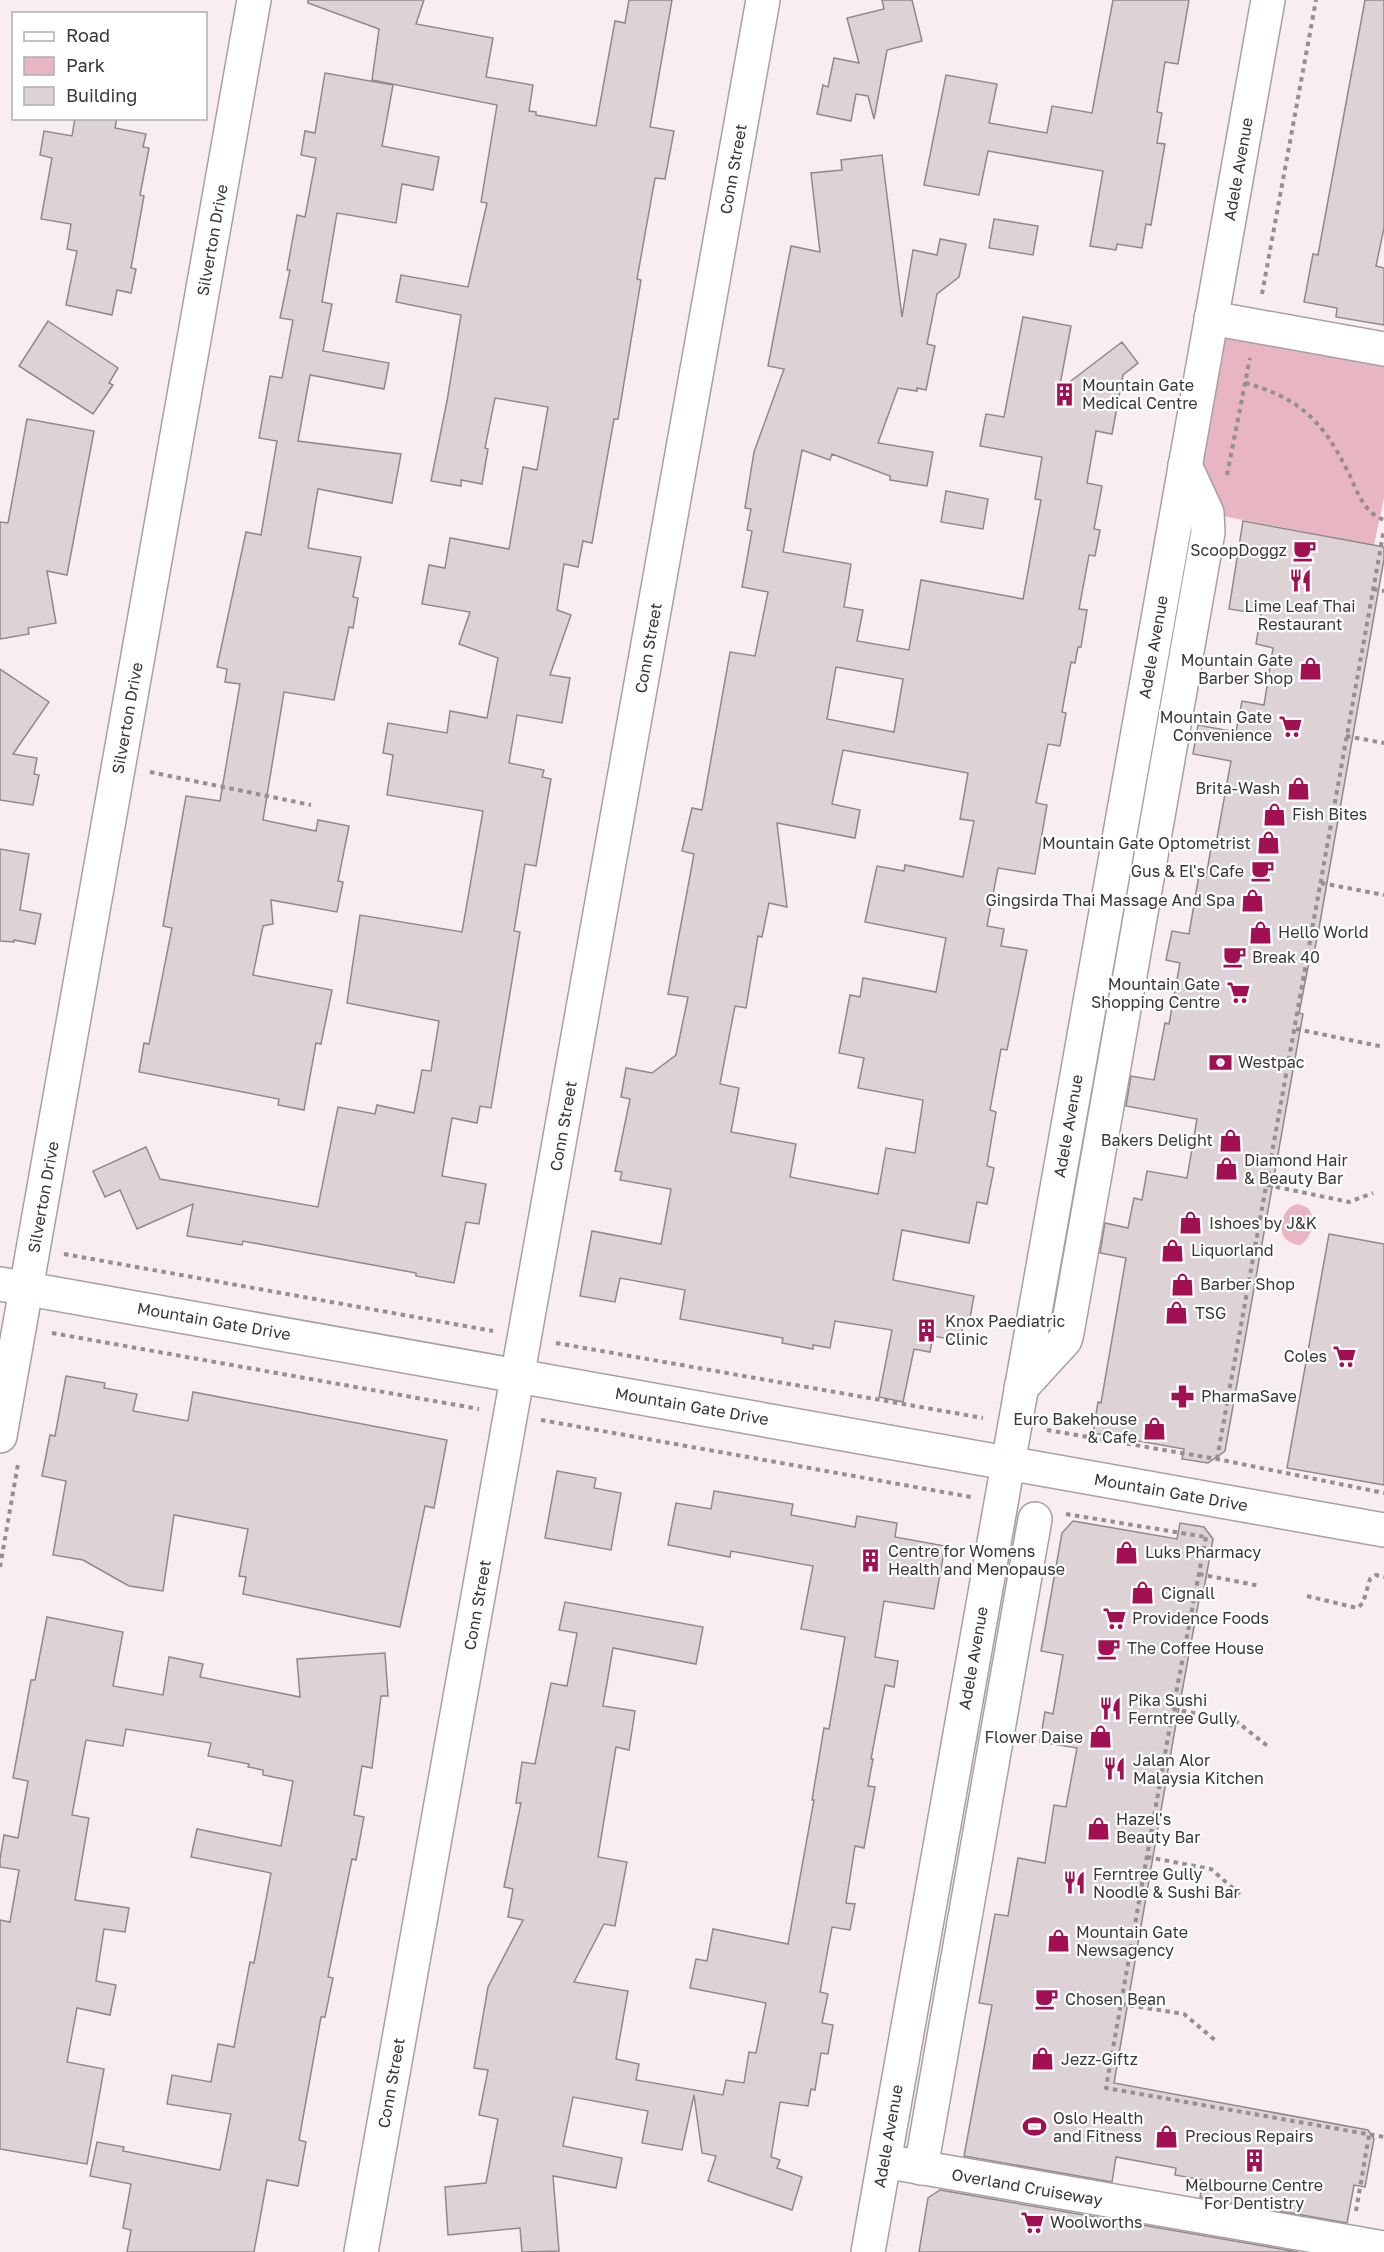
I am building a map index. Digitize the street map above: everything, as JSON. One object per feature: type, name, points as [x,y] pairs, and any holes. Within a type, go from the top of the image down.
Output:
[{"type":"street","name":"Silverton Drive","points":[[0,1436],[13,1286],[118,766],[254,0]]},
{"type":"street","name":"Conn Street","points":[[361,2252],[762,0]]},
{"type":"street","name":"Adele Avenue","points":[[868,2252],[1268,0]]},
{"type":"street","points":[[1211,318],[1384,349]]},
{"type":"street","points":[[1021,1388],[1065,1340],[1208,526],[1207,513],[1185,465]]},
{"type":"street","name":"Mountain Gate Drive","points":[[13,1286],[1384,1530]]},
{"type":"street","points":[[921,2168],[1021,1596],[1050,1516]]},
{"type":"street","points":[[984,1590],[1021,1596]]},
{"type":"street","name":"Overland Cruiseway","points":[[884,2162],[1384,2248]]},
{"type":"path","points":[[1261,300],[1316,0]]},
{"type":"path","points":[[1208,526],[1223,498],[1252,348]]},
{"type":"path","points":[[1245,382],[1270,389],[1288,398],[1314,420],[1335,449],[1369,513],[1384,520]]},
{"type":"path","points":[[1217,1459],[1296,1029],[1384,528]]},
{"type":"path","points":[[1373,589],[1384,591]]},
{"type":"path","points":[[1346,736],[1384,743]]},
{"type":"path","points":[[118,766],[311,805]]},
{"type":"path","points":[[1321,884],[1384,895]]},
{"type":"path","points":[[1296,1029],[1384,1047]]},
{"type":"path","points":[[1266,1185],[1349,1202],[1373,1193]]},
{"type":"path","points":[[57,1253],[501,1333]]},
{"type":"path","points":[[42,1331],[489,1410]]},
{"type":"path","points":[[552,1342],[988,1419]]},
{"type":"path","points":[[531,1418],[974,1497]]},
{"type":"path","points":[[1046,1430],[1217,1459],[1384,1493]]},
{"type":"path","points":[[1050,1516],[1206,1537]]},
{"type":"path","points":[[1210,1534],[1206,1537],[1173,1709],[1106,2088],[1384,2137]]},
{"type":"path","points":[[1199,1574],[1260,1586]]},
{"type":"path","points":[[1307,1596],[1357,1608],[1364,1604],[1370,1579],[1376,1575],[1384,1577]]},
{"type":"path","points":[[1173,1709],[1236,1721],[1270,1748]]},
{"type":"path","points":[[1148,1857],[1211,1869],[1243,1897]]},
{"type":"path","points":[[1121,2004],[1184,2014],[1216,2041]]},
{"type":"path","points":[[1354,2222],[1369,2135]]},
{"type":"green space","points":[[1211,318],[1384,349],[1384,498],[1374,545],[1207,513],[1185,465]]},
{"type":"green space","points":[[1298,1204],[1308,1208],[1313,1223],[1308,1238],[1300,1245],[1291,1243],[1285,1238],[1281,1225],[1286,1211]]},
{"type":"building","points":[[308,0],[424,0],[416,24],[493,38],[486,77],[533,85],[529,111],[536,112],[536,115],[596,126],[615,21],[625,23],[629,0],[672,0],[650,127],[674,131],[665,179],[655,178],[637,279],[641,280],[618,419],[614,419],[592,543],[583,541],[578,567],[564,564],[557,610],[571,615],[550,675],[570,678],[562,723],[517,715],[509,763],[544,770],[542,777],[551,779],[536,866],[525,864],[514,931],[520,932],[491,1108],[480,1106],[477,1123],[452,1118],[442,1176],[486,1184],[479,1224],[466,1222],[454,1283],[416,1276],[416,1273],[243,1241],[242,1245],[187,1236],[193,1204],[137,1229],[120,1190],[105,1197],[93,1171],[146,1147],[160,1179],[318,1207],[338,1107],[375,1114],[377,1105],[414,1113],[422,1070],[431,1071],[439,1021],[347,1003],[360,915],[462,932],[483,811],[387,795],[393,755],[383,753],[388,723],[447,733],[450,711],[487,718],[498,658],[459,644],[470,612],[422,604],[429,565],[445,568],[450,538],[509,549],[523,467],[537,470],[548,407],[495,398],[485,448],[488,449],[482,484],[461,480],[461,486],[431,481],[461,315],[396,302],[401,275],[468,287],[487,203],[481,202],[497,105],[372,80],[379,29],[308,3]]},
{"type":"building","points":[[882,0],[912,0],[922,41],[887,50],[874,119],[868,96],[856,94],[851,121],[817,114],[823,85],[828,87],[834,58],[859,63],[847,18],[884,9]]},
{"type":"building","points":[[1113,0],[1189,0],[1178,64],[1165,62],[1157,112],[1162,113],[1157,143],[1165,144],[1151,225],[1146,224],[1142,248],[1117,244],[1116,250],[1090,246],[1103,171],[988,151],[979,195],[924,185],[946,75],[997,84],[989,123],[1047,133],[1052,106],[1092,113]]},
{"type":"building","points":[[1365,0],[1384,0],[1384,228],[1376,266],[1384,268],[1384,325],[1336,317],[1337,308],[1304,302],[1313,254],[1318,255]]},
{"type":"building","points":[[325,73],[393,85],[382,146],[439,157],[433,190],[402,184],[396,223],[337,213],[322,302],[332,304],[323,351],[389,363],[384,389],[310,375],[298,441],[401,454],[392,503],[318,489],[308,548],[361,557],[353,597],[358,598],[353,628],[349,627],[334,700],[284,692],[263,820],[316,831],[318,820],[349,826],[338,881],[343,882],[337,912],[271,900],[273,924],[263,926],[253,975],[332,990],[321,1044],[316,1043],[304,1110],[278,1105],[279,1099],[139,1072],[144,1043],[149,1044],[172,928],[163,926],[186,796],[220,801],[240,684],[225,682],[227,669],[217,667],[246,532],[261,535],[277,441],[259,438],[270,376],[282,378],[293,320],[280,318],[290,270],[287,270],[297,215],[305,217],[316,158],[301,155],[305,131],[315,133]]},
{"type":"building","points":[[75,120],[117,120],[115,128],[146,134],[143,147],[149,148],[140,195],[144,196],[131,268],[136,269],[131,293],[117,290],[112,315],[66,305],[77,251],[67,249],[71,224],[41,219],[52,158],[40,155],[44,131],[72,136]]},
{"type":"building","points":[[882,155],[902,317],[913,250],[937,255],[940,239],[966,244],[959,277],[937,294],[927,344],[935,346],[926,390],[898,388],[878,443],[933,452],[927,486],[890,480],[890,476],[832,454],[830,460],[802,450],[783,552],[851,564],[844,607],[863,610],[857,641],[909,650],[921,580],[1023,599],[1041,500],[1035,499],[1042,457],[980,446],[986,414],[1004,417],[1023,317],[1071,326],[1059,390],[1122,342],[1138,363],[1123,375],[1112,434],[1096,431],[1087,483],[1102,486],[1094,529],[1100,530],[1095,556],[1089,555],[1079,609],[1087,610],[1081,647],[1078,647],[1075,663],[1071,662],[1062,712],[1066,713],[1060,746],[1048,744],[1036,803],[1047,805],[1035,874],[998,868],[987,926],[1004,929],[1001,946],[1027,950],[1007,1050],[1001,1049],[990,1110],[996,1112],[987,1166],[994,1168],[987,1204],[977,1202],[969,1243],[902,1230],[893,1280],[974,1296],[969,1323],[964,1322],[960,1341],[933,1336],[930,1352],[914,1349],[903,1402],[879,1397],[892,1330],[835,1321],[830,1348],[813,1345],[813,1349],[782,1343],[783,1338],[680,1319],[685,1290],[620,1278],[615,1302],[580,1296],[592,1231],[661,1244],[671,1189],[620,1180],[622,1172],[615,1171],[630,1099],[621,1097],[626,1068],[652,1073],[676,1055],[688,997],[668,994],[694,854],[682,851],[692,808],[702,810],[730,652],[755,656],[768,592],[742,587],[752,531],[747,530],[751,509],[745,508],[754,452],[784,369],[768,366],[791,246],[820,252],[811,173],[842,170],[841,160]],"holes":[[[836,667],[903,679],[894,732],[827,719]],[[843,750],[968,773],[960,819],[974,821],[963,877],[905,865],[904,871],[877,866],[865,922],[946,938],[936,992],[863,978],[860,997],[850,995],[839,1053],[864,1058],[858,1088],[923,1100],[915,1153],[886,1148],[878,1194],[790,1177],[796,1144],[731,1132],[739,1088],[720,1084],[735,1006],[746,1008],[758,936],[762,937],[769,903],[787,907],[777,823],[855,838],[860,810],[832,804]]]},
{"type":"building","points":[[994,219],[1038,226],[1033,255],[989,248]]},
{"type":"building","points":[[48,321],[118,368],[109,383],[113,385],[93,414],[19,366]]},
{"type":"building","points":[[27,419],[94,431],[67,575],[47,571],[56,623],[28,628],[29,634],[0,639],[0,522],[8,523]]},
{"type":"building","points":[[946,491],[988,499],[983,529],[941,522]]},
{"type":"building","points":[[1243,521],[1384,547],[1384,559],[1319,928],[1313,958],[1310,957],[1299,1013],[1303,1014],[1225,1451],[1208,1463],[1182,1459],[1184,1449],[1093,1433],[1098,1402],[1101,1403],[1126,1258],[1100,1253],[1105,1223],[1128,1228],[1134,1198],[1142,1200],[1147,1171],[1187,1178],[1197,1119],[1126,1106],[1131,1076],[1154,1080],[1165,1023],[1169,1024],[1180,963],[1166,960],[1172,931],[1189,934],[1199,875],[1206,877],[1211,848],[1215,849],[1231,761],[1193,754],[1198,725],[1236,732],[1242,701],[1264,705],[1273,648],[1256,644],[1261,614],[1229,609]]},
{"type":"building","points":[[0,669],[49,702],[13,754],[37,758],[34,774],[39,775],[33,805],[0,800]]},
{"type":"building","points":[[0,849],[29,854],[20,910],[41,914],[35,944],[14,940],[14,942],[0,941]]},
{"type":"building","name":"Coles","points":[[1329,1234],[1384,1244],[1384,1485],[1287,1468]]},
{"type":"building","points":[[66,1376],[105,1383],[104,1388],[137,1394],[133,1411],[188,1421],[193,1392],[447,1440],[434,1508],[425,1506],[400,1627],[243,1594],[246,1577],[239,1576],[248,1529],[174,1515],[163,1591],[129,1586],[83,1560],[53,1555],[66,1481],[42,1476],[50,1435],[55,1436]]},
{"type":"building","points":[[557,1471],[596,1478],[594,1488],[621,1493],[611,1550],[545,1538]]},
{"type":"building","points":[[714,1491],[793,1504],[791,1515],[855,1527],[857,1516],[897,1523],[895,1537],[945,1546],[934,1609],[884,1601],[875,1657],[898,1661],[894,1687],[885,1685],[871,1759],[873,1759],[868,1786],[875,1787],[864,1848],[855,1846],[846,1903],[855,1904],[850,1930],[832,1927],[820,1992],[828,1994],[822,2023],[833,2025],[828,2054],[821,2053],[815,2090],[811,2089],[808,2106],[780,2102],[771,2157],[780,2160],[777,2168],[802,2177],[792,2210],[708,2181],[716,2156],[702,2153],[694,2095],[682,2150],[642,2143],[648,2111],[573,2097],[563,2146],[622,2158],[616,2188],[553,2176],[559,2251],[522,2252],[520,2228],[448,2235],[445,2187],[486,2183],[498,2119],[479,2115],[488,2070],[474,2068],[488,1987],[523,1920],[508,1917],[513,1889],[504,1887],[521,1803],[516,1803],[522,1762],[535,1764],[551,1683],[567,1686],[577,1633],[559,1630],[565,1602],[703,1627],[696,1664],[613,1648],[603,1706],[635,1711],[629,1750],[616,1747],[598,1857],[627,1862],[615,1926],[604,1924],[574,1982],[628,1991],[616,2059],[639,2064],[636,2080],[723,2095],[726,2080],[744,2083],[749,2052],[756,2053],[766,2003],[690,1988],[696,1959],[707,1961],[713,1929],[788,1944],[814,1800],[812,1800],[824,1728],[829,1729],[845,1637],[801,1629],[813,1566],[731,1551],[730,1557],[668,1545],[676,1503],[711,1509]]},
{"type":"building","points":[[1073,1521],[1177,1539],[1180,1523],[1204,1527],[1213,1539],[1204,1589],[1201,1589],[1174,1735],[1114,2083],[1368,2130],[1374,2139],[1365,2187],[1354,2185],[1347,2223],[1200,2197],[1203,2180],[1175,2175],[1176,2168],[1116,2157],[1112,2182],[964,2156],[992,2005],[979,2003],[995,1914],[1008,1916],[1018,1858],[1045,1863],[1054,1805],[1066,1807],[1077,1748],[1040,1742],[1045,1712],[1053,1714],[1063,1655],[1041,1651],[1062,1533]]},
{"type":"building","points":[[47,1617],[123,1632],[113,1686],[163,1695],[169,1657],[203,1664],[200,1677],[300,1697],[297,1659],[385,1653],[388,1696],[381,1696],[372,1768],[362,1766],[354,1815],[364,1817],[356,1860],[352,1859],[328,1977],[333,1978],[325,2017],[321,2017],[299,2140],[306,2142],[298,2186],[267,2180],[254,2252],[127,2252],[131,2230],[123,2228],[131,2184],[90,2176],[97,2142],[124,2147],[123,2151],[220,2170],[231,2114],[167,2104],[172,2075],[211,2082],[218,2044],[234,2047],[250,1962],[254,1963],[271,1873],[191,1857],[197,1829],[281,1846],[293,1781],[263,1775],[263,1770],[248,1767],[249,1764],[208,1756],[211,1743],[126,1729],[123,1746],[86,1740],[72,1815],[89,1818],[75,1900],[129,1908],[125,1932],[104,1929],[96,1981],[116,1985],[110,2015],[77,2008],[67,2062],[104,2069],[87,2164],[0,2149],[0,1920],[10,1922],[19,1870],[0,1867],[0,1859],[4,1835],[18,1838],[28,1781],[13,1778],[31,1680],[35,1680]]},
{"type":"building","name":"Woolworths","points":[[940,2190],[1298,2252],[919,2252],[928,2198]]},
{"type":"place","name":"Mountain Gate Medical Centre","points":[[1064,394]]},
{"type":"place","name":"ScoopDoggz","points":[[1305,550]]},
{"type":"place","name":"Lime Leaf Thai Restaurant","points":[[1300,581]]},
{"type":"place","name":"Mountain Gate Barber Shop","points":[[1311,669]]},
{"type":"place","name":"Mountain Gate Convenience","points":[[1290,726]]},
{"type":"place","name":"Brita-Wash","points":[[1298,788]]},
{"type":"place","name":"Fish Bites","points":[[1274,814]]},
{"type":"place","name":"Mountain Gate Optometrist","points":[[1269,843]]},
{"type":"place","name":"Gus & El's Cafe","points":[[1262,871]]},
{"type":"place","name":"Gingsirda Thai Massage And Spa","points":[[1253,900]]},
{"type":"place","name":"Hello World","points":[[1260,932]]},
{"type":"place","name":"Break 40","points":[[1234,957]]},
{"type":"place","name":"Mountain Gate Shopping Centre","points":[[1238,993]]},
{"type":"place","name":"Westpac","points":[[1220,1062]]},
{"type":"place","name":"Bakers Delight","points":[[1231,1140]]},
{"type":"place","name":"Diamond Hair & Beauty Bar","points":[[1226,1169]]},
{"type":"place","name":"Ishoes by J&K","points":[[1191,1223]]},
{"type":"place","name":"Liquorland","points":[[1173,1250]]},
{"type":"place","name":"Barber Shop","points":[[1182,1284]]},
{"type":"place","name":"TSG","points":[[1177,1313]]},
{"type":"place","name":"Knox Paediatric Clinic","points":[[927,1330]]},
{"type":"place","name":"Coles","points":[[1345,1356]]},
{"type":"place","name":"PharmaSave","points":[[1183,1396]]},
{"type":"place","name":"Euro Bakehouse & Cafe","points":[[1155,1428]]},
{"type":"place","name":"Luks Pharmacy","points":[[1127,1552]]},
{"type":"place","name":"Centre for Womens Health and Menopause","points":[[870,1560]]},
{"type":"place","name":"Cignall","points":[[1143,1593]]},
{"type":"place","name":"Providence Foods","points":[[1114,1618]]},
{"type":"place","name":"The Coffee House","points":[[1109,1648]]},
{"type":"place","name":"Pika Sushi Ferntree Gully","points":[[1110,1709]]},
{"type":"place","name":"Flower Daise","points":[[1101,1737]]},
{"type":"place","name":"Jalan Alor Malaysia Kitchen","points":[[1115,1769]]},
{"type":"place","name":"Hazel's Beauty Bar","points":[[1098,1828]]},
{"type":"place","name":"Ferntree Gully Noodle & Sushi Bar","points":[[1075,1883]]},
{"type":"place","name":"Mountain Gate Newsagency","points":[[1058,1941]]},
{"type":"place","name":"Chosen Bean","points":[[1047,1999]]},
{"type":"place","name":"Jezz-Giftz","points":[[1043,2059]]},
{"type":"place","name":"Oslo Health and Fitness","points":[[1035,2127]]},
{"type":"place","name":"Precious Repairs","points":[[1167,2136]]},
{"type":"place","name":"Melbourne Centre For Dentistry","points":[[1254,2160]]},
{"type":"place","name":"Woolworths","points":[[1032,2222]]}]
